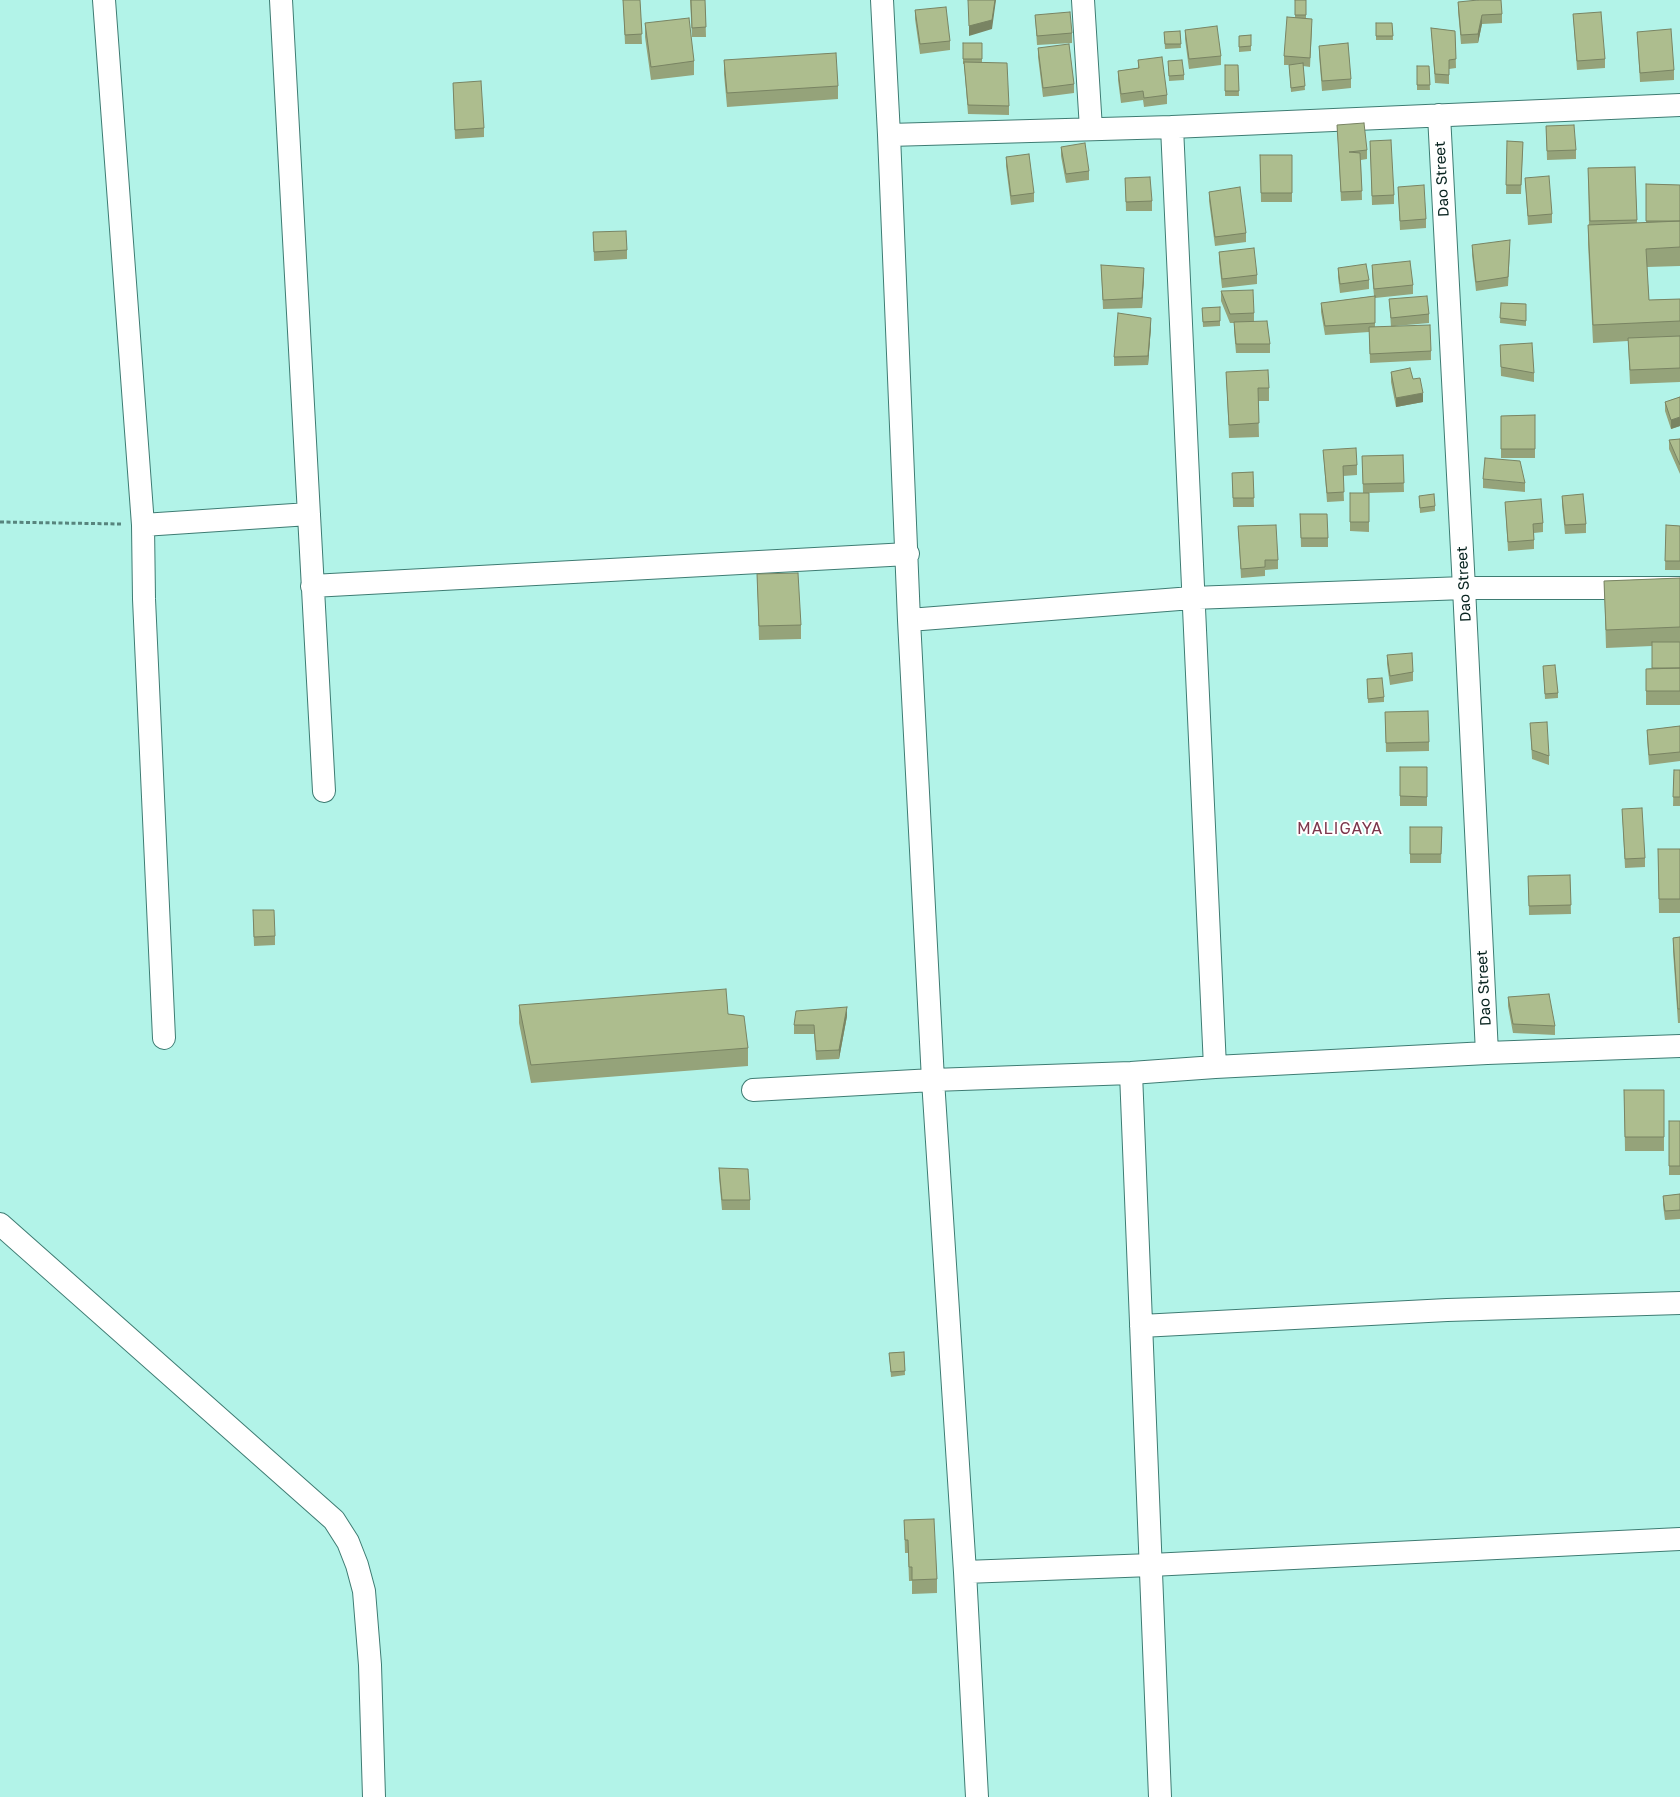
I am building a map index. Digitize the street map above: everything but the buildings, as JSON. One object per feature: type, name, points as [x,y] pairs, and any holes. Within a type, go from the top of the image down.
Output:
[{"type":"street","points":[[104,0],[143,525],[144,599],[164,1038]]},
{"type":"street","points":[[281,0],[324,791]]},
{"type":"street","points":[[882,0],[908,554],[909,620],[933,1080],[965,1572],[977,1797]]},
{"type":"street","points":[[1083,0],[1091,129]]},
{"type":"street","points":[[889,135],[1172,127],[1680,105]]},
{"type":"street","name":"Dao Street","points":[[1439,115],[1487,1053]]},
{"type":"street","points":[[1172,127],[1192,598],[1215,1067]]},
{"type":"street","points":[[143,525],[309,514]]},
{"type":"street","points":[[312,586],[908,554]]},
{"type":"street","points":[[909,620],[1192,598],[1464,588],[1680,588]]},
{"type":"street","points":[[753,1090],[933,1080],[1130,1073],[1487,1053],[1680,1046]]},
{"type":"street","points":[[1130,1073],[1160,1797]]},
{"type":"street","points":[[0,1224],[334,1520],[348,1542],[357,1564],[364,1591],[370,1665],[374,1797]]},
{"type":"street","points":[[1141,1326],[1447,1310],[1680,1303]]},
{"type":"street","points":[[965,1572],[1151,1565],[1680,1539]]},
{"type":"path","points":[[0,522],[143,525]]},
{"type":"district","name":"MALIGAYA","points":[[1340,829]]}]
